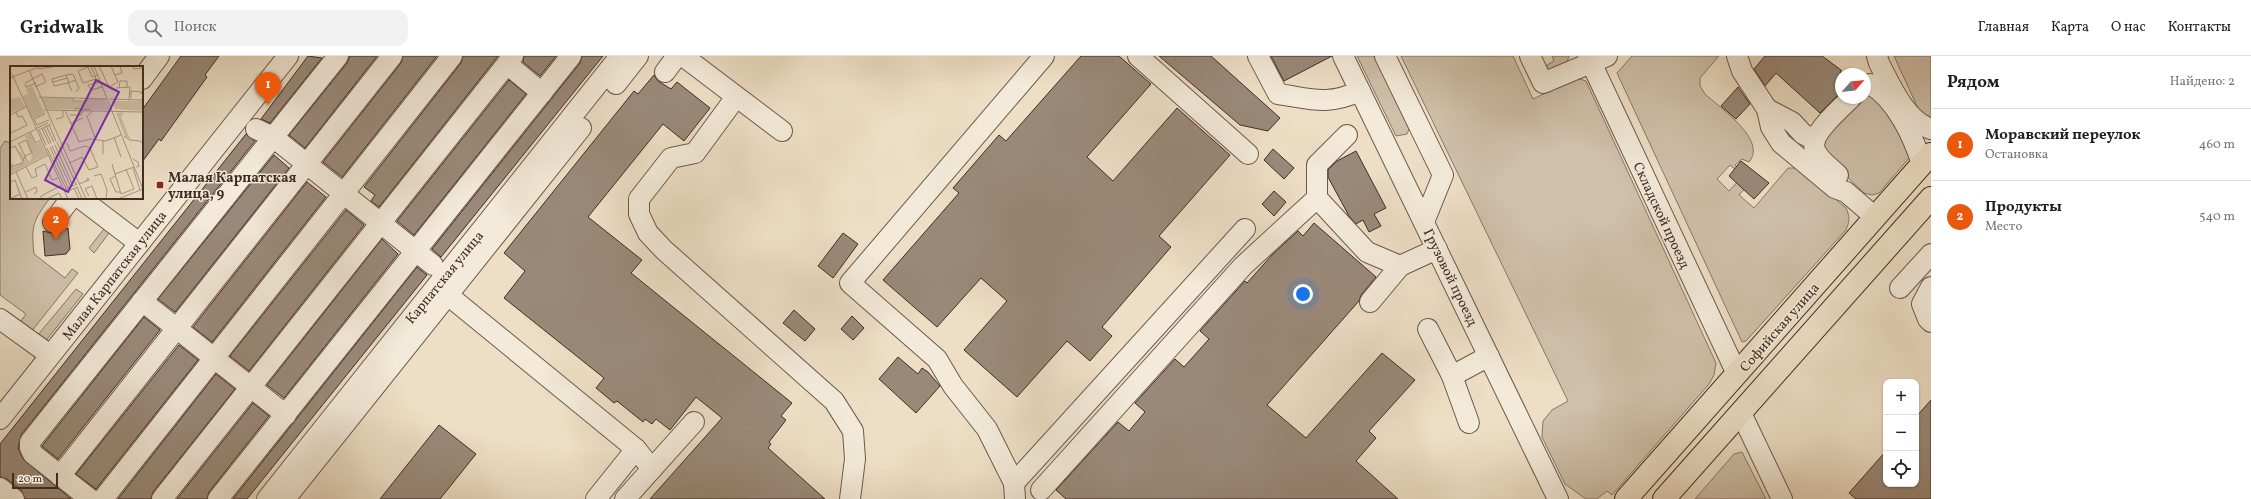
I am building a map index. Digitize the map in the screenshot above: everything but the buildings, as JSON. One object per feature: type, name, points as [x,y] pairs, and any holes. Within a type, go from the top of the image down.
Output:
[{"type":"main road","name":"Софийская улица","points":[[1626,499],[1927,159]]},
{"type":"main road","name":"Софийская улица","points":[[1664,499],[1931,198]]},
{"type":"street","points":[[143,78],[159,56]]},
{"type":"street","name":"Малая Карпатская улица","points":[[0,419],[288,56]]},
{"type":"street","points":[[90,499],[33,454],[30,448],[30,442],[142,301],[265,133],[338,56]]},
{"type":"street","points":[[60,476],[392,56]]},
{"type":"street","points":[[103,499],[452,56]]},
{"type":"street","points":[[218,499],[571,56]]},
{"type":"street","name":"Карпатская улица","points":[[442,291],[620,56]]},
{"type":"street","name":"Карпатская улица","points":[[278,497],[442,291],[638,56]]},
{"type":"street","points":[[665,72],[677,56]]},
{"type":"street","points":[[683,56],[782,131]]},
{"type":"street","points":[[1044,56],[850,283],[937,359],[953,386],[987,429],[1015,491],[1245,229]]},
{"type":"street","points":[[1138,56],[1248,154]]},
{"type":"street","points":[[1258,56],[1278,94],[1329,102],[1360,92]]},
{"type":"street","name":"Грузовой проезд","points":[[1343,56],[1558,499]]},
{"type":"street","points":[[1385,56],[1443,175],[1424,222]]},
{"type":"street","points":[[1530,56],[1544,83],[1596,58]]},
{"type":"street","points":[[1737,56],[1742,70],[1767,109],[1771,127],[1781,143],[1835,188],[1846,192],[1875,218]]},
{"type":"street","name":"Складской проезд","points":[[1596,58],[1737,374]]},
{"type":"street","points":[[162,499],[509,59],[542,93]]},
{"type":"street","points":[[1871,78],[1878,60]]},
{"type":"street","points":[[1878,60],[1905,109],[1919,122],[1931,129]]},
{"type":"street","points":[[1871,87],[1890,99],[1914,141],[1927,159]]},
{"type":"street","points":[[736,97],[695,153],[671,158],[639,199],[639,214],[648,233],[664,250],[834,401],[853,431],[855,459],[850,499]]},
{"type":"street","points":[[1845,104],[1821,130],[1815,140],[1815,152],[1844,180],[1846,192]]},
{"type":"street","points":[[1767,109],[1792,122],[1803,134],[1815,140]]},
{"type":"street","points":[[265,133],[307,164],[434,265]]},
{"type":"street","points":[[1347,135],[1317,165],[1317,198],[1367,252],[1400,266]]},
{"type":"street","points":[[1041,490],[1243,266],[1317,198]]},
{"type":"street","points":[[52,222],[70,199]]},
{"type":"street","points":[[81,199],[139,244]]},
{"type":"street","points":[[1370,302],[1400,266],[1437,249]]},
{"type":"street","points":[[1900,288],[1931,254]]},
{"type":"street","points":[[1931,287],[1922,304],[1928,319],[1931,322]]},
{"type":"street","points":[[442,291],[636,449],[652,469]]},
{"type":"street","points":[[142,301],[286,415]]},
{"type":"street","points":[[0,319],[50,355]]},
{"type":"street","points":[[1428,329],[1452,376],[1469,423]]},
{"type":"street","points":[[1452,376],[1489,356]]},
{"type":"street","points":[[1741,413],[1782,499]]},
{"type":"street","points":[[625,499],[694,422]]},
{"type":"street","points":[[596,499],[636,449]]},
{"type":"street","points":[[0,488],[14,499]]},
{"type":"shaded area","points":[[1357,56],[1374,56],[1409,129],[1407,134],[1396,136]]},
{"type":"shaded area","points":[[1401,56],[1513,56],[1533,99],[1577,78],[1586,81],[1716,363],[1714,375],[1709,384],[1612,495],[1607,491],[1597,499],[1586,499],[1565,484],[1542,437],[1543,421],[1552,410],[1568,401]]},
{"type":"shaded area","points":[[1552,56],[1569,56],[1567,62],[1547,73],[1547,65],[1554,61]]},
{"type":"shaded area","points":[[1632,56],[1719,56],[1700,78],[1700,86],[1705,94],[1730,115],[1739,125],[1747,134],[1752,144],[1753,153],[1749,162],[1742,159],[1735,165],[1751,182],[1739,195],[1754,208],[1788,168],[1798,168],[1846,208],[1849,220],[1845,231],[1746,341],[1742,342],[1617,73]],"holes":[[[1730,165],[1743,176],[1729,191],[1717,179]]]},
{"type":"shaded area","points":[[1894,56],[1931,56],[1931,120],[1921,115]]},
{"type":"shaded area","points":[[1874,94],[1909,141],[1910,157],[1879,193],[1872,195],[1864,193],[1822,153],[1819,141],[1848,106],[1857,107],[1860,104],[1871,104],[1871,95]]},
{"type":"shaded area","points":[[5,141],[10,143],[10,199],[49,199],[34,224],[34,254],[65,278],[72,269],[78,273],[31,332],[19,324],[26,314],[0,295],[0,148]]},
{"type":"shaded area","points":[[107,225],[112,229],[94,253],[89,248]]},
{"type":"shaded area","points":[[76,289],[83,294],[44,343],[37,336]]},
{"type":"shaded area","points":[[1742,452],[1766,499],[1695,499],[1734,454]]},
{"type":"place","name":"Моравский переулок","points":[[268,105]]},
{"type":"place","name":"Малая Карпатская улица, 9","points":[[160,185]]},
{"type":"place","name":"Продукты","points":[[56,240]]}]
